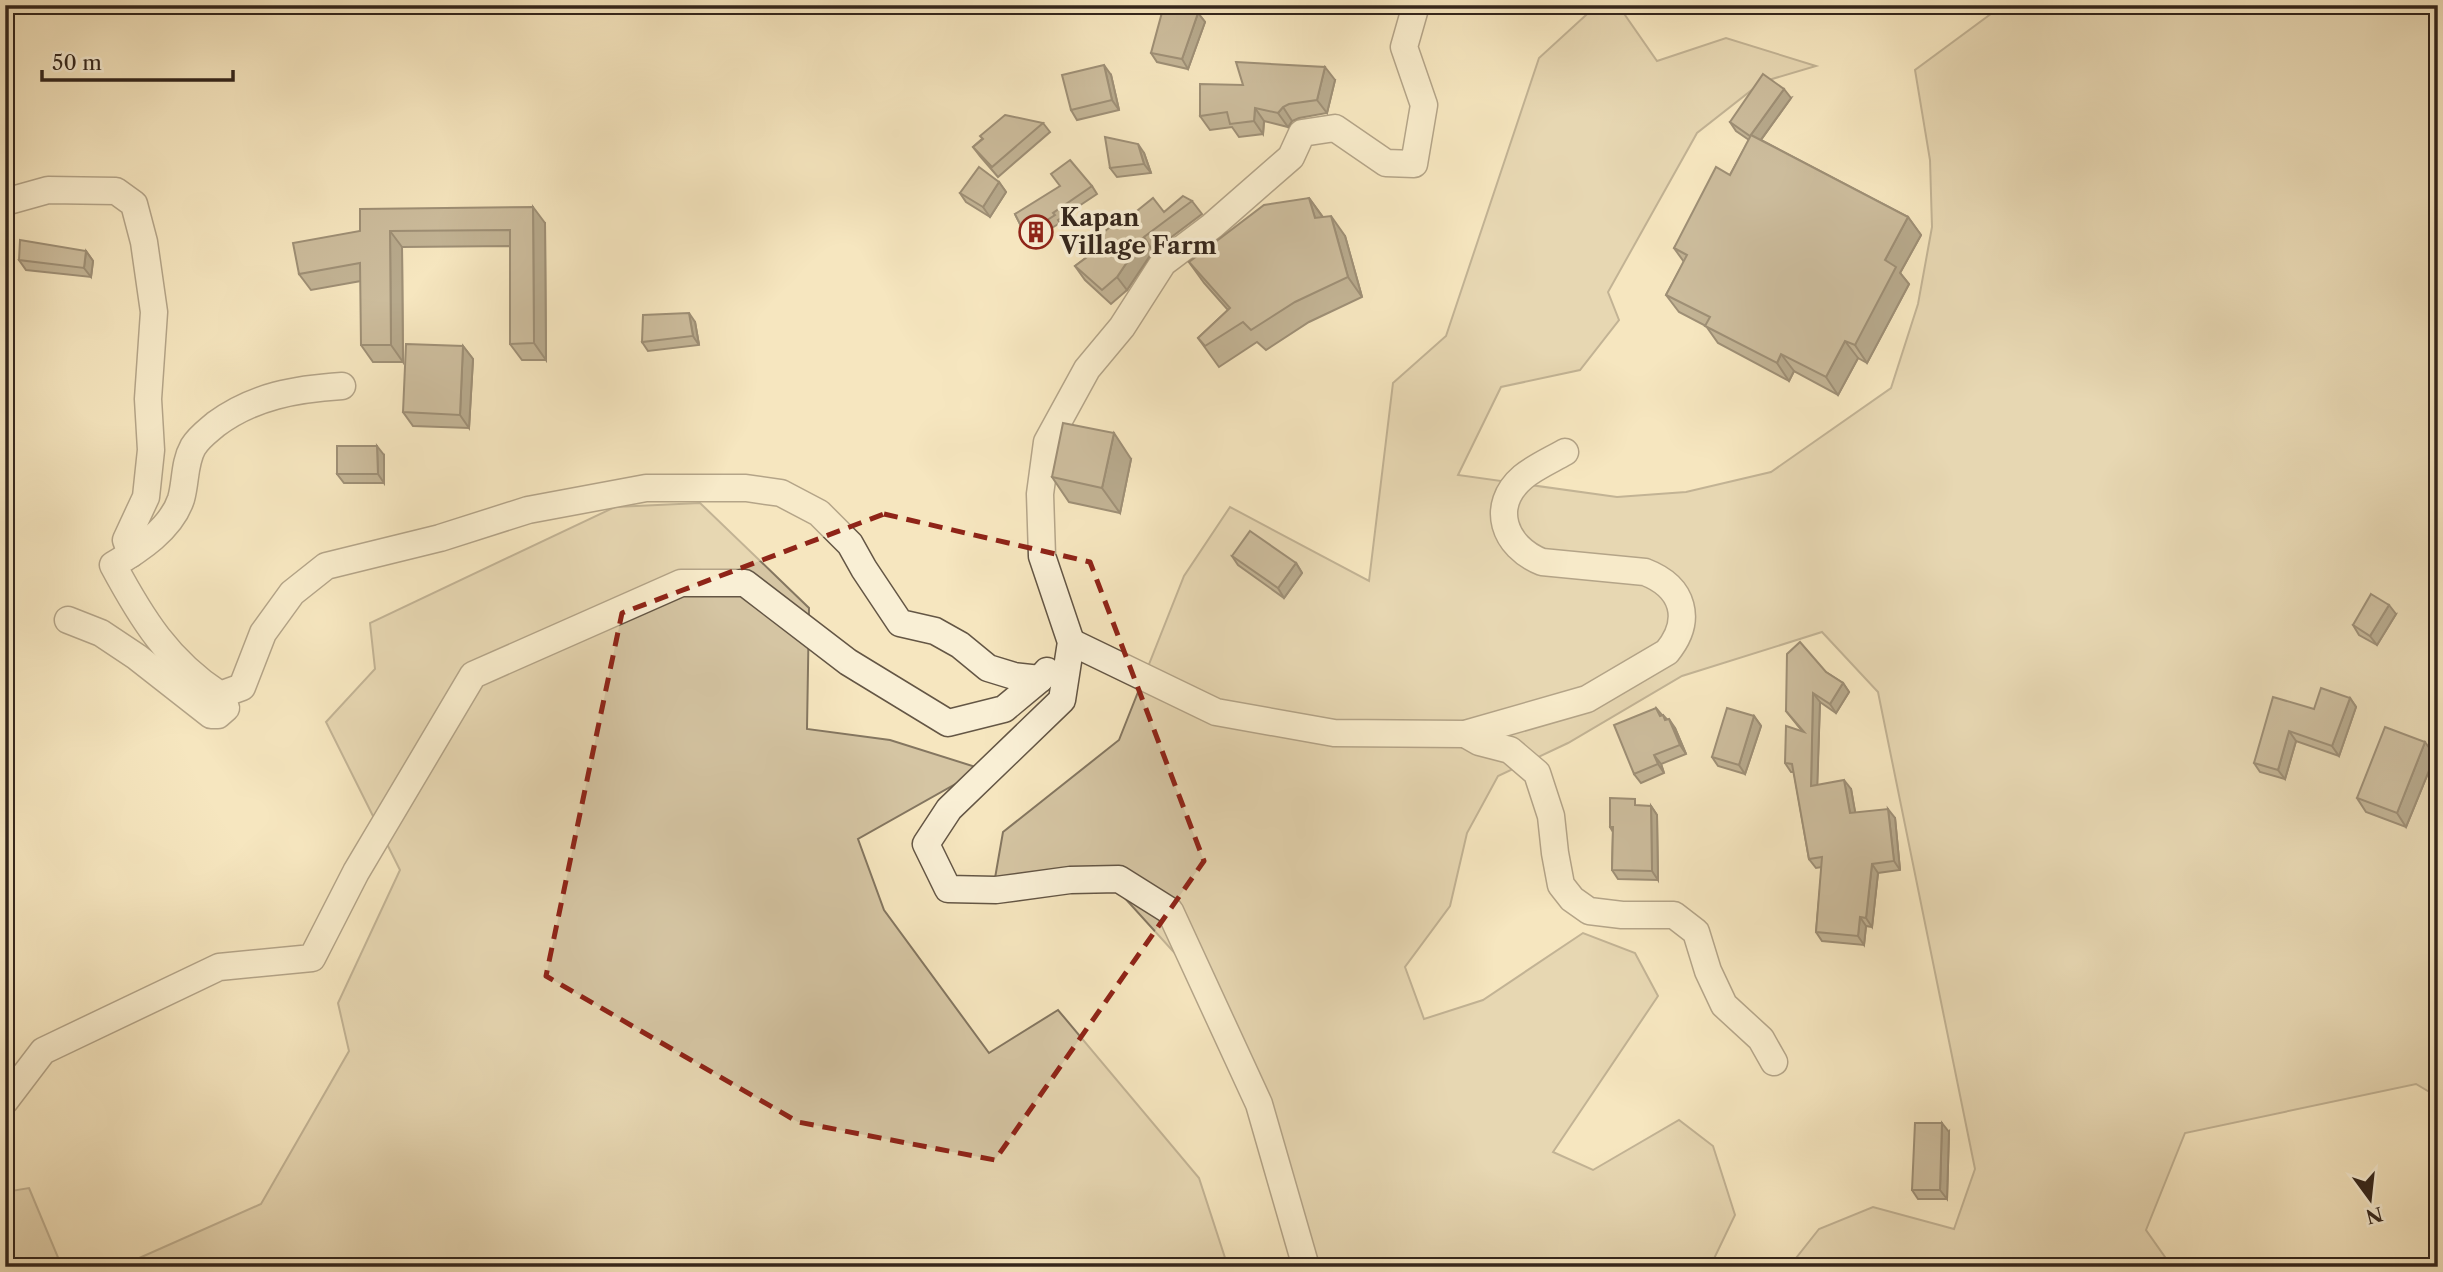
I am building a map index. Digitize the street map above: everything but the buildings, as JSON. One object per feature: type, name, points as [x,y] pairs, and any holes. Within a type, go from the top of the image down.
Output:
[{"type":"street","points":[[1306,1267],[1259,1104],[1170,911],[1119,880],[1070,880],[996,890],[948,889],[926,844],[949,808],[1062,700],[1071,642],[1042,556],[1041,494],[1047,442],[1087,369],[1122,327],[1163,264],[1292,157],[1302,133],[1335,128],[1385,163],[1415,164],[1424,106],[1404,47],[1416,5]]},
{"type":"street","points":[[5,202],[48,190],[116,191],[134,204],[144,242],[154,312],[148,399],[151,450],[146,498],[126,540],[131,554]]},
{"type":"street","points":[[68,620],[101,633],[137,657],[211,715],[218,715],[226,708],[220,695],[198,681],[178,663],[144,621],[113,565],[166,526],[181,500],[193,447],[202,435],[232,413],[259,400],[298,389],[342,386]]},
{"type":"street","points":[[1071,642],[1216,712],[1334,733],[1465,734],[1587,699],[1667,652],[1681,627],[1682,612],[1678,598],[1659,577],[1646,572],[1542,562],[1527,556],[1515,546],[1507,533],[1504,517],[1506,501],[1513,487],[1524,476],[1565,452]]},
{"type":"street","points":[[220,695],[242,687],[263,633],[292,593],[326,566],[440,538],[528,509],[646,488],[746,488],[781,493],[819,513],[850,544],[900,623],[934,631],[960,645],[988,668],[1040,680]]},
{"type":"street","points":[[5,1101],[43,1051],[219,967],[312,958],[356,872],[472,675],[681,583],[746,583],[848,662],[948,723],[1004,709],[1040,680],[1071,642]]},
{"type":"street","points":[[1465,734],[1479,742],[1510,750],[1537,773],[1551,816],[1561,884],[1572,899],[1589,911],[1622,915],[1674,915],[1696,932],[1708,971],[1724,1005],[1761,1039],[1774,1062]]},
{"type":"highlighted area","points":[[884,514],[1090,562],[1204,861],[995,1160],[798,1122],[546,976],[622,613]]},
{"type":"shaded area","points":[[1597,5],[1618,5],[1657,61],[1726,38],[1816,66],[1762,82],[1697,133],[1608,292],[1619,320],[1580,370],[1501,387],[1458,475],[1617,497],[1686,492],[1771,472],[1891,388],[1918,304],[1932,227],[1930,160],[1915,70],[2003,5],[2438,5],[2438,1097],[2416,1084],[2185,1133],[2146,1230],[2172,1267],[1789,1267],[1819,1229],[1873,1207],[1954,1229],[1975,1169],[1878,692],[1822,632],[1682,676],[1568,743],[1498,776],[1467,833],[1450,906],[1405,967],[1424,1019],[1483,1000],[1583,933],[1635,953],[1658,996],[1553,1152],[1593,1170],[1679,1120],[1713,1146],[1735,1215],[1710,1267],[1308,1267],[1273,1140],[1191,971],[1113,885],[995,878],[1003,832],[1119,740],[1184,576],[1230,507],[1369,581],[1393,383],[1446,336],[1539,58]]},
{"type":"shaded area","points":[[700,503],[809,608],[807,729],[890,740],[982,769],[858,839],[884,910],[989,1053],[1058,1010],[1199,1178],[1228,1267],[119,1267],[261,1204],[349,1051],[338,1003],[400,870],[326,722],[375,669],[370,623],[615,507]]},
{"type":"shaded area","points":[[29,1188],[62,1267],[5,1267],[5,1192]]},
{"type":"place","name":"Kapan Village Farm","points":[[1036,232]]}]
